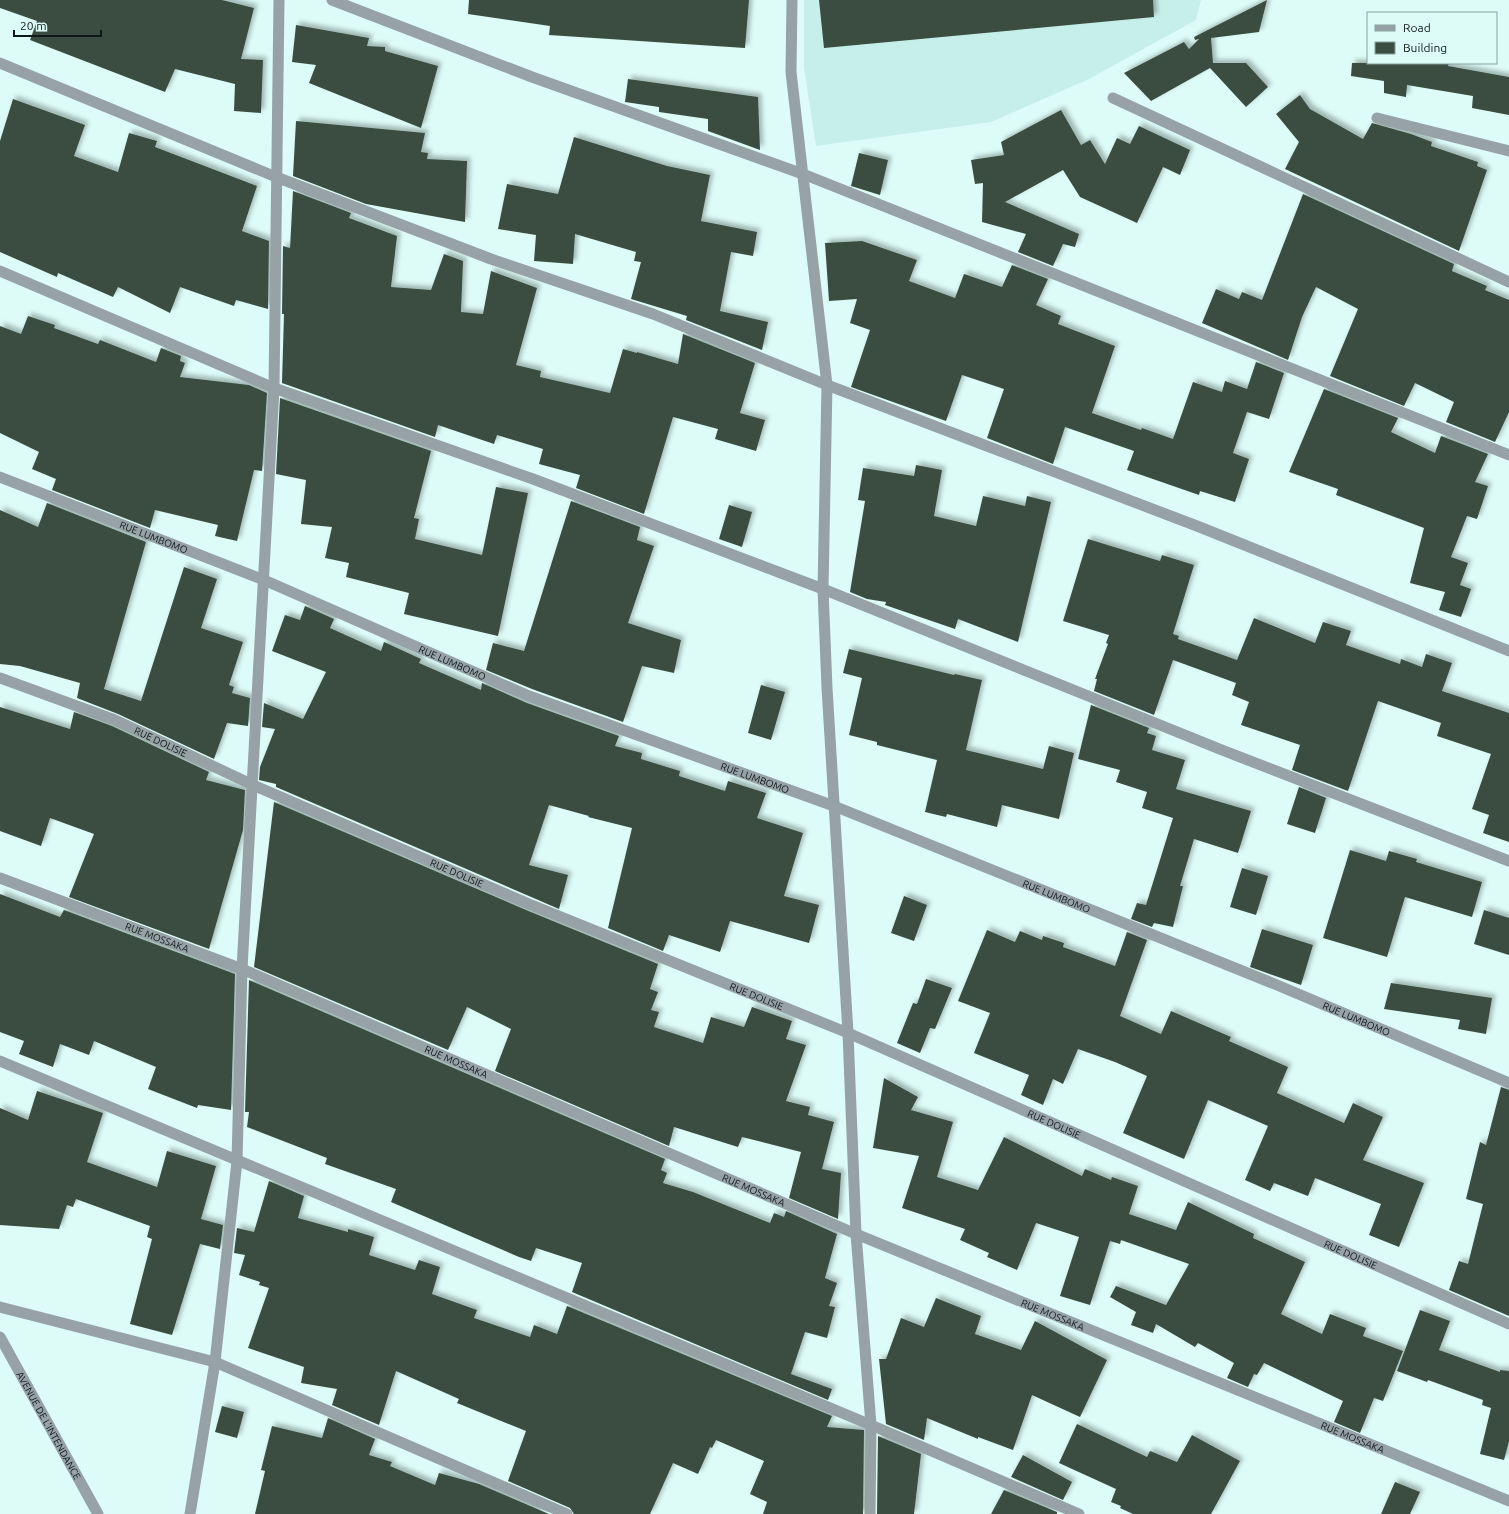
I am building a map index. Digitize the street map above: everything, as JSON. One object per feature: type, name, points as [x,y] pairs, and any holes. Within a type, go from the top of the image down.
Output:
[{"type":"street","points":[[190,1514],[215,1362],[237,1162],[242,969],[274,388],[279,0]]},
{"type":"street","points":[[332,0],[532,77],[803,174],[1509,455]]},
{"type":"street","points":[[792,0],[791,72],[827,385],[823,589],[834,806],[848,1032],[856,1234],[871,1425],[870,1514]]},
{"type":"street","points":[[0,63],[276,177],[491,259],[653,314],[827,385],[1189,524],[1509,651]]},
{"type":"street","points":[[1113,98],[1509,282]]},
{"type":"street","points":[[1377,118],[1509,151]]},
{"type":"street","points":[[0,271],[274,388],[533,479],[823,589],[1222,750],[1509,861]]},
{"type":"street","name":"RUE LUMBOMO","points":[[0,477],[264,580],[529,696],[834,806],[1277,986],[1509,1083]]},
{"type":"street","name":"RUE DOLISIE","points":[[0,678],[115,720],[253,786],[528,904],[848,1032],[1509,1324]]},
{"type":"street","name":"RUE MOSSAKA","points":[[0,878],[242,969],[856,1234],[1509,1501]]},
{"type":"street","points":[[0,1061],[237,1162],[871,1425],[1079,1514]]},
{"type":"street","points":[[0,1307],[215,1362],[567,1514]]},
{"type":"street","name":"AVENUE DE L'INTENDANCE","points":[[0,1336],[98,1514]]},
{"type":"shaded area","points":[[804,0],[1201,0],[1196,20],[1089,79],[991,122],[816,146],[804,68]]},
{"type":"building","points":[[0,0],[222,0],[254,8],[241,59],[263,60],[261,113],[234,111],[235,84],[175,69],[165,92],[30,40],[37,21],[0,8]]},
{"type":"building","points":[[469,0],[749,0],[745,48],[549,35],[550,26],[468,14]]},
{"type":"building","points":[[819,0],[1153,0],[1154,17],[824,48]]},
{"type":"building","points":[[1267,0],[1259,32],[1211,38],[1213,63],[1246,63],[1268,87],[1246,107],[1210,68],[1151,101],[1124,73],[1184,42],[1189,49],[1199,39],[1195,40],[1194,37]]},
{"type":"building","points":[[296,25],[369,38],[367,46],[385,47],[385,51],[438,66],[421,128],[309,83],[316,65],[292,62]]},
{"type":"building","points":[[1352,63],[1367,63],[1449,64],[1448,66],[1509,77],[1509,115],[1472,108],[1473,96],[1407,85],[1406,97],[1384,93],[1384,81],[1351,76]]},
{"type":"building","points":[[628,79],[758,97],[760,150],[708,131],[708,119],[659,112],[659,107],[625,102]]},
{"type":"building","points":[[1300,95],[1310,109],[1363,139],[1372,123],[1411,134],[1432,142],[1431,146],[1478,162],[1477,166],[1487,170],[1459,251],[1285,169],[1299,142],[1276,114]]},
{"type":"building","points":[[13,99],[85,125],[74,156],[118,172],[129,133],[157,141],[155,147],[257,186],[242,231],[269,241],[268,309],[236,300],[234,306],[180,287],[170,313],[118,287],[113,297],[58,273],[57,277],[0,252],[0,141]]},
{"type":"building","points":[[1061,110],[1081,145],[1090,140],[1105,164],[1117,138],[1130,144],[1139,126],[1190,150],[1180,175],[1163,167],[1137,223],[1080,197],[1063,170],[1005,202],[1079,234],[1075,247],[1063,244],[1053,266],[1018,252],[1026,234],[982,222],[983,183],[975,184],[971,160],[1004,155],[1001,142]]},
{"type":"building","points":[[296,121],[425,133],[421,152],[428,153],[427,159],[467,161],[465,222],[366,204],[293,176]]},
{"type":"building","points":[[574,137],[667,166],[710,175],[701,221],[757,232],[753,256],[731,252],[720,311],[768,322],[762,350],[686,320],[687,316],[631,299],[641,262],[634,261],[636,252],[575,234],[573,264],[534,261],[536,235],[498,229],[507,184],[558,194]]},
{"type":"building","points":[[859,153],[888,160],[880,195],[851,186]]},
{"type":"building","points":[[293,191],[351,213],[349,218],[397,236],[391,287],[431,290],[444,254],[463,261],[461,312],[483,314],[491,271],[537,288],[516,365],[541,371],[540,377],[610,393],[623,349],[678,364],[683,334],[755,363],[740,413],[765,420],[756,451],[715,439],[718,429],[673,417],[644,514],[576,488],[580,475],[539,464],[543,449],[497,435],[494,444],[438,425],[435,437],[282,383],[284,314],[282,314],[283,246],[290,248]]},
{"type":"building","points":[[1303,194],[1454,264],[1452,271],[1487,286],[1485,290],[1509,300],[1509,412],[1495,442],[1446,422],[1454,402],[1415,383],[1404,406],[1330,376],[1358,309],[1316,287],[1302,317],[1288,360],[1202,323],[1216,289],[1239,299],[1242,292],[1262,300]]},
{"type":"building","points":[[862,241],[917,260],[909,281],[955,298],[964,274],[1002,287],[1012,265],[1048,279],[1036,305],[1061,316],[1058,324],[1115,346],[1092,413],[1141,430],[1142,428],[1173,439],[1193,382],[1222,392],[1225,381],[1247,389],[1256,362],[1284,373],[1269,419],[1247,412],[1233,453],[1249,459],[1235,502],[1200,491],[1199,495],[1127,470],[1134,451],[1065,427],[1053,464],[987,438],[1004,389],[962,375],[946,421],[851,387],[870,330],[850,323],[857,299],[829,301],[825,243]]},
{"type":"building","points":[[28,316],[55,325],[54,328],[98,344],[100,340],[156,362],[161,348],[181,356],[180,361],[185,363],[180,377],[249,385],[267,393],[262,471],[254,470],[237,541],[215,536],[218,525],[155,510],[150,528],[52,490],[56,479],[32,469],[39,452],[0,433],[0,326],[21,334]]},
{"type":"building","points":[[1324,389],[1398,418],[1391,432],[1435,453],[1441,436],[1488,454],[1475,482],[1488,486],[1477,519],[1467,516],[1451,557],[1468,563],[1460,585],[1471,589],[1461,617],[1439,610],[1445,592],[1410,583],[1424,528],[1336,495],[1338,489],[1289,472]]},
{"type":"building","points":[[280,398],[431,451],[414,518],[419,519],[415,539],[482,555],[496,487],[528,493],[498,636],[404,614],[409,593],[346,577],[349,563],[325,558],[332,527],[301,524],[306,480],[276,474]]},
{"type":"building","points":[[916,465],[942,470],[934,516],[976,526],[983,496],[1025,506],[1027,496],[1051,502],[1018,642],[958,619],[955,629],[885,605],[886,602],[867,599],[850,592],[865,501],[858,500],[863,468],[914,476]]},
{"type":"building","points":[[571,501],[640,527],[637,540],[654,546],[628,623],[681,640],[674,673],[642,666],[623,722],[532,689],[486,670],[493,643],[524,651]]},
{"type":"building","points":[[47,503],[146,542],[104,689],[141,701],[184,567],[217,579],[201,628],[243,642],[229,685],[234,687],[232,693],[250,698],[248,726],[227,723],[214,759],[118,714],[77,698],[80,683],[20,666],[0,664],[0,510],[38,527]]},
{"type":"building","points":[[729,505],[752,512],[742,547],[719,539]]},
{"type":"building","points":[[1088,539],[1160,561],[1162,555],[1194,565],[1173,634],[1179,636],[1178,639],[1237,660],[1254,618],[1315,643],[1323,622],[1351,631],[1346,645],[1400,664],[1401,659],[1422,667],[1426,654],[1452,663],[1442,691],[1509,713],[1509,842],[1483,833],[1489,815],[1472,809],[1491,754],[1437,736],[1441,723],[1378,701],[1348,791],[1292,770],[1300,745],[1241,725],[1249,702],[1232,695],[1236,683],[1173,660],[1154,715],[1094,691],[1097,679],[1095,679],[1108,644],[1106,643],[1109,635],[1063,621]]},
{"type":"building","points":[[305,606],[334,619],[330,628],[381,651],[384,642],[421,659],[419,663],[481,690],[482,683],[527,703],[619,736],[615,746],[642,753],[641,759],[680,771],[679,776],[725,791],[728,781],[766,793],[757,818],[803,833],[784,896],[819,905],[809,943],[730,921],[720,952],[669,935],[663,951],[608,928],[632,828],[549,805],[529,865],[568,875],[559,909],[276,787],[276,784],[259,780],[260,767],[275,729],[262,727],[264,703],[303,719],[326,672],[272,651],[285,615],[300,620]]},
{"type":"building","points":[[849,649],[954,675],[982,680],[966,750],[1043,769],[1049,746],[1074,753],[1059,819],[1002,805],[997,827],[947,814],[946,817],[925,812],[937,760],[877,745],[877,742],[849,735],[862,678],[843,673]]},
{"type":"building","points":[[761,685],[785,692],[771,740],[748,733]]},
{"type":"building","points":[[1091,705],[1149,728],[1147,733],[1156,736],[1152,750],[1185,760],[1176,789],[1251,811],[1238,853],[1194,839],[1180,886],[1183,886],[1173,927],[1154,923],[1152,927],[1131,919],[1137,903],[1146,905],[1173,818],[1142,808],[1147,792],[1116,782],[1120,770],[1078,759]]},
{"type":"building","points":[[0,707],[70,729],[74,712],[112,726],[209,772],[206,780],[245,790],[243,830],[209,949],[69,897],[94,834],[50,818],[41,846],[0,831]]},
{"type":"building","points":[[1299,787],[1326,798],[1315,833],[1287,824]]},
{"type":"building","points":[[274,802],[526,910],[658,964],[650,989],[658,992],[651,1010],[659,1012],[654,1027],[703,1043],[711,1017],[744,1027],[752,1007],[792,1021],[786,1039],[806,1045],[786,1101],[810,1107],[808,1115],[834,1122],[822,1169],[841,1173],[838,1219],[789,1198],[801,1152],[742,1137],[738,1147],[674,1127],[669,1146],[495,1071],[511,1029],[467,1007],[448,1050],[254,967]]},
{"type":"building","points":[[1350,850],[1386,861],[1389,851],[1417,859],[1416,862],[1482,882],[1472,917],[1405,897],[1387,957],[1323,938]]},
{"type":"building","points":[[1242,868],[1268,876],[1256,915],[1230,907]]},
{"type":"building","points":[[0,894],[60,917],[64,910],[235,974],[231,1110],[198,1105],[197,1108],[148,1089],[156,1067],[94,1041],[89,1055],[60,1044],[53,1067],[19,1054],[24,1041],[0,1032]]},
{"type":"building","points":[[904,896],[927,905],[914,941],[891,933]]},
{"type":"building","points":[[1484,910],[1509,918],[1509,955],[1474,944]]},
{"type":"building","points":[[1262,929],[1313,945],[1301,985],[1250,967]]},
{"type":"building","points":[[987,930],[1015,942],[1020,931],[1042,940],[1043,936],[1064,943],[1063,947],[1115,966],[1127,932],[1147,940],[1120,1016],[1161,1034],[1171,1011],[1231,1037],[1229,1041],[1288,1067],[1277,1093],[1344,1123],[1353,1103],[1383,1117],[1363,1160],[1424,1183],[1399,1247],[1369,1235],[1381,1204],[1315,1178],[1308,1196],[1274,1183],[1270,1191],[1245,1180],[1268,1126],[1208,1100],[1184,1159],[1123,1133],[1147,1076],[1115,1062],[1078,1049],[1063,1084],[1053,1079],[1043,1105],[1021,1095],[1029,1075],[974,1053],[990,1013],[958,1001]]},
{"type":"building","points":[[926,979],[952,988],[935,1029],[930,1028],[920,1053],[897,1043],[913,1003],[917,1004]]},
{"type":"building","points":[[249,980],[665,1159],[661,1170],[667,1173],[663,1183],[693,1192],[770,1223],[774,1213],[784,1217],[786,1211],[837,1234],[825,1278],[837,1283],[829,1306],[835,1307],[827,1338],[805,1332],[791,1374],[832,1389],[828,1400],[572,1292],[582,1263],[536,1248],[531,1261],[519,1257],[391,1202],[396,1189],[325,1164],[327,1158],[247,1127],[249,1112],[245,1112]]},
{"type":"building","points":[[1391,983],[1492,998],[1486,1034],[1458,1029],[1460,1020],[1384,1009]]},
{"type":"building","points":[[884,1078],[918,1097],[911,1110],[953,1122],[937,1177],[978,1190],[1004,1137],[1082,1176],[1085,1169],[1111,1180],[1112,1177],[1138,1186],[1129,1214],[1176,1230],[1188,1202],[1254,1234],[1253,1238],[1305,1262],[1281,1314],[1322,1334],[1330,1314],[1366,1328],[1363,1336],[1403,1351],[1383,1401],[1374,1398],[1360,1433],[1334,1422],[1343,1401],[1264,1363],[1257,1375],[1254,1374],[1248,1387],[1227,1378],[1234,1363],[1198,1343],[1195,1347],[1156,1324],[1153,1333],[1131,1325],[1136,1312],[1110,1297],[1116,1286],[1166,1305],[1189,1264],[1121,1240],[1120,1244],[1110,1241],[1090,1305],[1060,1296],[1079,1237],[1036,1223],[1017,1270],[987,1257],[989,1253],[960,1240],[965,1229],[902,1208],[919,1156],[873,1148]]},
{"type":"building","points":[[1501,1087],[1509,1090],[1509,1316],[1449,1290],[1459,1261],[1468,1264],[1483,1204],[1466,1199],[1480,1142],[1486,1145]]},
{"type":"building","points":[[37,1091],[103,1113],[87,1162],[157,1187],[167,1151],[216,1166],[201,1219],[223,1225],[220,1249],[200,1244],[172,1335],[130,1324],[152,1239],[147,1237],[150,1226],[76,1199],[73,1207],[67,1205],[59,1229],[0,1225],[0,1108],[28,1120]]},
{"type":"building","points":[[269,1181],[304,1196],[298,1218],[348,1232],[348,1229],[374,1237],[369,1255],[415,1270],[419,1260],[440,1267],[432,1294],[477,1310],[474,1318],[530,1337],[534,1325],[557,1334],[567,1306],[832,1416],[827,1427],[864,1430],[863,1514],[763,1514],[767,1502],[750,1494],[764,1461],[716,1440],[712,1448],[710,1447],[698,1474],[673,1463],[650,1514],[574,1514],[570,1508],[508,1481],[526,1431],[457,1403],[459,1399],[396,1371],[379,1425],[332,1405],[337,1389],[301,1383],[304,1367],[248,1348],[269,1288],[259,1285],[260,1282],[239,1275],[245,1255],[234,1253],[237,1228],[254,1232]]},
{"type":"building","points":[[936,1298],[981,1316],[975,1334],[1021,1350],[1035,1321],[1107,1360],[1080,1417],[1032,1395],[1013,1450],[978,1437],[978,1439],[927,1418],[924,1440],[886,1424],[879,1359],[886,1359],[901,1318],[924,1327]]},
{"type":"building","points":[[1420,1310],[1450,1321],[1439,1350],[1500,1372],[1500,1370],[1509,1371],[1509,1441],[1504,1460],[1480,1454],[1491,1408],[1482,1405],[1483,1400],[1428,1380],[1427,1382],[1397,1371]]},
{"type":"building","points":[[222,1406],[244,1412],[237,1438],[215,1432]]},
{"type":"building","points":[[328,1418],[375,1439],[369,1455],[392,1462],[390,1466],[435,1485],[439,1473],[479,1484],[549,1514],[255,1514],[265,1471],[261,1470],[272,1426],[322,1438]]},
{"type":"building","points":[[1077,1424],[1147,1457],[1150,1451],[1177,1462],[1192,1435],[1240,1461],[1211,1514],[1133,1514],[1120,1508],[1121,1506],[1111,1502],[1116,1489],[1059,1463]]},
{"type":"building","points":[[878,1436],[921,1454],[914,1514],[877,1514]]},
{"type":"building","points":[[1023,1455],[1072,1482],[1063,1500],[1011,1477]]},
{"type":"building","points":[[1395,1482],[1420,1492],[1410,1514],[1381,1514]]},
{"type":"building","points":[[1004,1490],[1057,1512],[1057,1514],[991,1514]]}]
